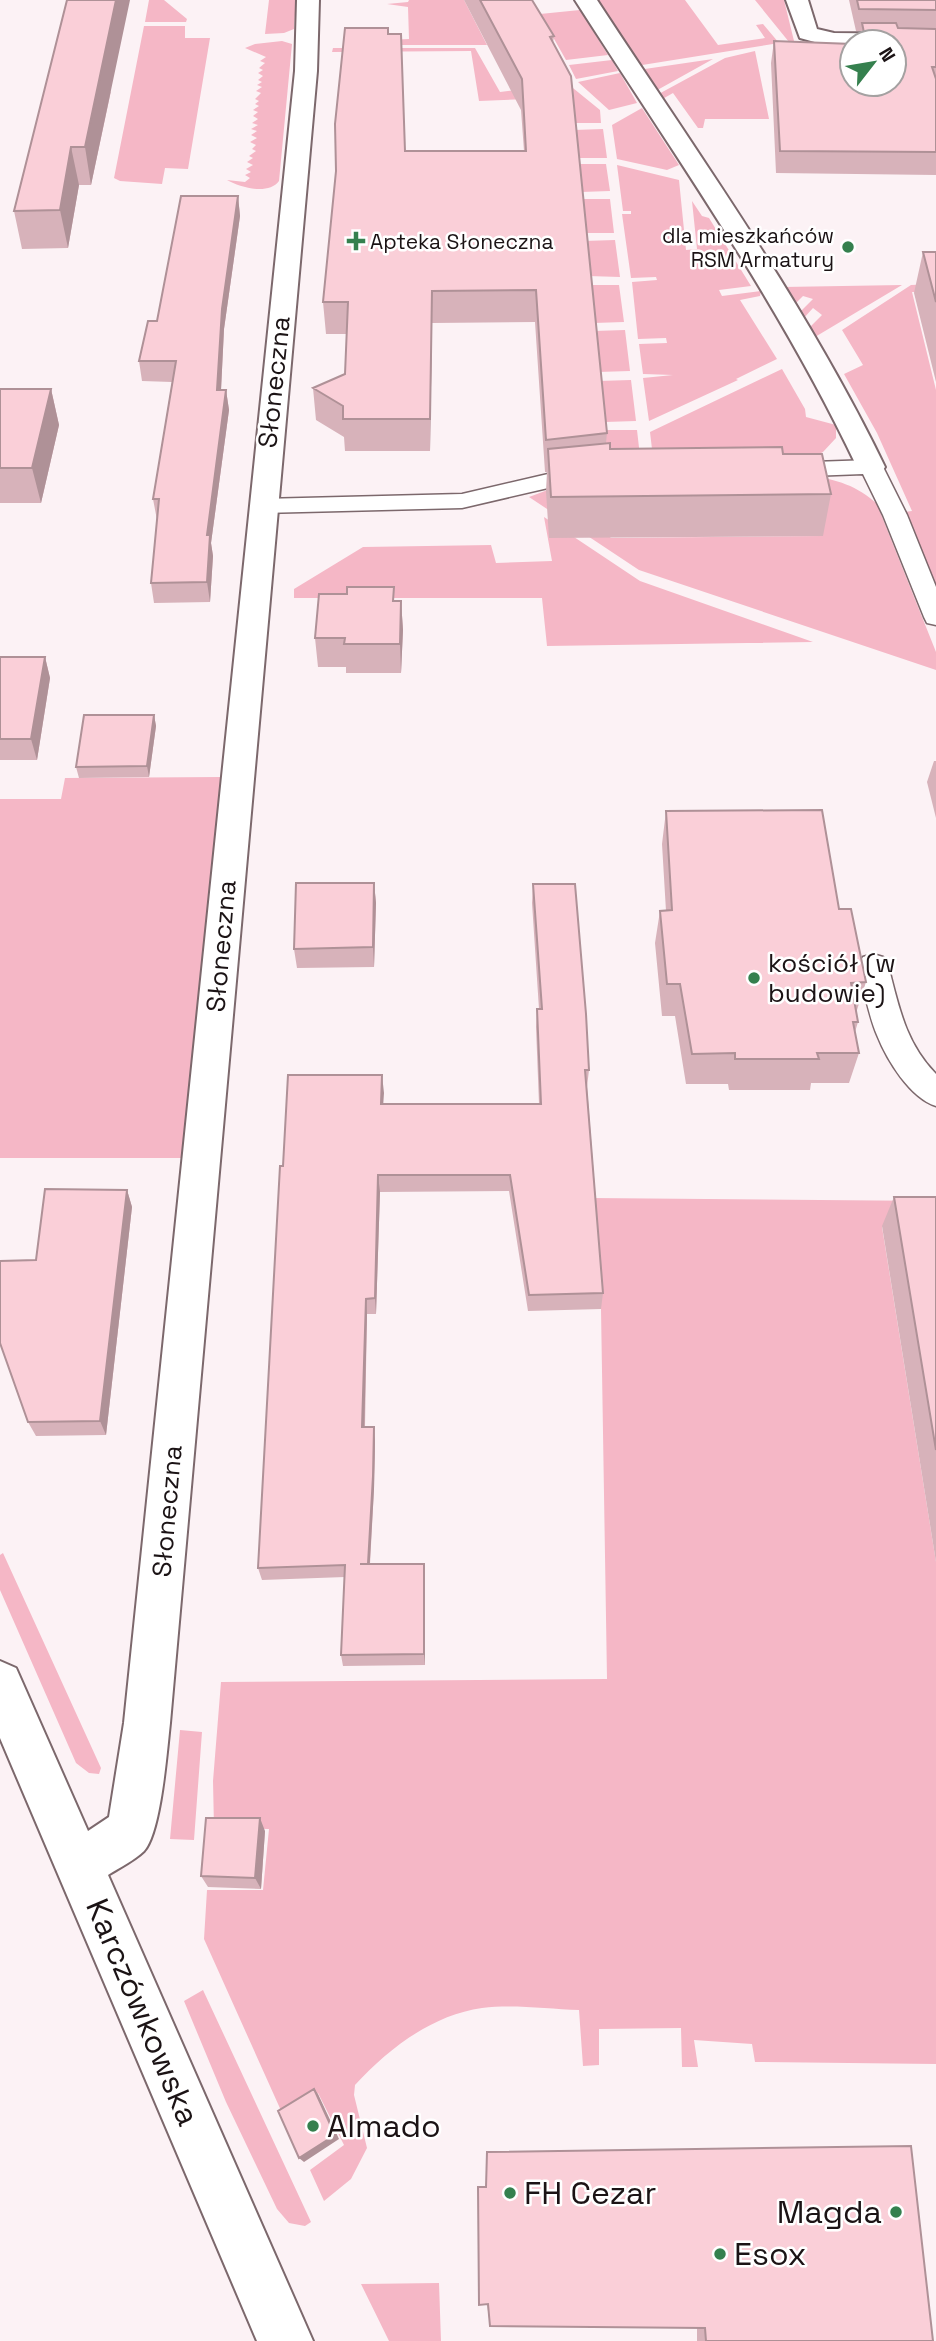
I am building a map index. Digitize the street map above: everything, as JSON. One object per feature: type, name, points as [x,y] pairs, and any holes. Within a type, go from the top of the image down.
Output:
[{"type":"street","name":"Słoneczna","points":[[80,1865],[128,1833],[134,1813],[145,1735],[306,71],[308,0]]},
{"type":"street","points":[[586,0],[803,335],[836,394],[871,467]]},
{"type":"street","points":[[797,0],[808,33],[817,37],[833,40],[936,41]]},
{"type":"street","name":"Karczówkowska","points":[[0,1684],[285,2341]]},
{"type":"lane","points":[[764,470],[871,467],[895,516],[936,617]]},
{"type":"lane","points":[[262,506],[463,501],[548,481],[613,475]]},
{"type":"lane","points":[[873,965],[891,1034],[914,1071],[936,1094]]},
{"type":"shaded area","points":[[149,0],[164,0],[187,19],[186,22],[145,22]]},
{"type":"shaded area","points":[[269,0],[296,0],[294,29],[284,33],[265,34]]},
{"type":"shaded area","points":[[409,0],[464,0],[487,45],[385,45],[387,40],[409,39],[408,7],[387,4]]},
{"type":"shaded area","points":[[594,0],[685,0],[718,45],[765,38],[756,25],[763,24],[779,43],[636,66]]},
{"type":"shaded area","points":[[755,0],[784,0],[794,41],[789,42]]},
{"type":"shaded area","points":[[580,10],[608,55],[566,60],[540,14]]},
{"type":"shaded area","points":[[144,26],[185,26],[185,38],[210,38],[188,169],[165,168],[162,184],[120,181],[114,178]]},
{"type":"shaded area","points":[[282,41],[292,44],[279,181],[269,188],[247,188],[227,180],[245,182],[250,178],[245,175],[251,172],[246,169],[253,165],[247,162],[253,158],[249,156],[256,151],[252,149],[256,145],[250,142],[257,138],[251,135],[257,131],[251,129],[258,125],[252,123],[258,119],[253,116],[258,112],[253,110],[259,106],[255,104],[259,101],[255,99],[261,93],[256,91],[262,87],[257,85],[262,82],[258,80],[263,76],[258,73],[263,70],[259,68],[265,63],[260,61],[266,57],[245,48]]},
{"type":"shaded area","points":[[333,48],[475,48],[500,92],[568,84],[600,110],[601,123],[572,123],[526,99],[479,101],[471,51],[332,52]]},
{"type":"shaded area","points":[[755,51],[769,119],[705,119],[703,128],[698,128],[673,93],[659,101],[655,96],[725,58]]},
{"type":"shaded area","points":[[713,59],[652,93],[638,70]]},
{"type":"shaded area","points":[[612,60],[618,71],[576,79],[569,65]]},
{"type":"shaded area","points":[[620,73],[637,103],[609,110],[578,82]]},
{"type":"shaded area","points":[[642,108],[679,165],[667,170],[617,159],[612,125]]},
{"type":"shaded area","points":[[603,129],[607,158],[579,158],[574,130]]},
{"type":"shaded area","points":[[577,164],[606,164],[610,191],[581,192]]},
{"type":"shaded area","points":[[617,165],[679,180],[686,250],[697,249],[692,201],[702,216],[709,218],[751,286],[719,290],[722,296],[761,291],[760,296],[740,300],[777,359],[649,421],[643,378],[673,375],[643,374],[639,344],[667,343],[666,338],[638,339],[632,282],[657,280],[656,277],[631,278],[622,214],[631,214],[631,211],[623,211]]},
{"type":"shaded area","points":[[581,199],[610,199],[614,233],[584,233]]},
{"type":"shaded area","points":[[615,240],[620,277],[588,276],[584,241]]},
{"type":"shaded area","points":[[936,284],[936,292],[912,292],[936,390],[936,592],[904,512],[912,511],[877,433],[844,374],[863,365],[842,330],[911,285]]},
{"type":"shaded area","points":[[589,285],[619,285],[624,322],[594,323]]},
{"type":"shaded area","points":[[902,285],[815,337],[809,328],[822,315],[813,308],[803,319],[799,313],[813,299],[803,296],[795,304],[783,287]]},
{"type":"shaded area","points":[[625,330],[630,371],[598,372],[594,331]]},
{"type":"shaded area","points":[[782,369],[805,409],[806,417],[836,425],[836,438],[823,452],[806,461],[654,466],[650,432]]},
{"type":"shaded area","points":[[631,380],[636,421],[605,422],[598,381]]},
{"type":"shaded area","points":[[602,430],[637,430],[641,465],[606,454]]},
{"type":"shaded area","points":[[810,476],[846,484],[877,504],[936,652],[936,670],[639,570],[529,497],[553,488],[611,538],[822,536]]},
{"type":"shaded area","points":[[544,517],[640,581],[813,642],[547,646],[542,598],[294,598],[294,589],[363,547],[491,545],[496,563],[552,561]]},
{"type":"shaded area","points":[[222,777],[182,1158],[0,1158],[0,799],[61,799],[65,778]]},
{"type":"shaded area","points":[[591,1198],[936,1201],[882,1227],[936,1562],[936,2064],[755,2062],[752,2044],[694,2040],[698,2067],[682,2067],[681,2028],[599,2029],[599,2065],[583,2066],[579,2010],[506,2006],[464,2012],[412,2036],[382,2059],[355,2085],[354,2095],[367,2148],[351,2179],[324,2201],[310,2170],[344,2145],[318,2093],[283,2115],[204,1939],[207,1890],[263,1890],[269,1829],[214,1828],[213,1781],[221,1682],[607,1679],[601,1309]]},
{"type":"shaded area","points":[[3,1553],[101,1768],[99,1774],[89,1773],[76,1763],[0,1590],[0,1555]]},
{"type":"shaded area","points":[[180,1730],[202,1732],[194,1840],[170,1839]]},
{"type":"shaded area","points":[[203,1990],[311,2222],[305,2226],[289,2223],[277,2209],[226,2102],[184,2001]]},
{"type":"shaded area","points":[[439,2283],[441,2341],[389,2341],[361,2284]]},
{"type":"building","points":[[67,0],[116,0],[85,147],[71,147],[60,210],[14,211]]},
{"type":"building","points":[[480,0],[532,0],[554,36],[550,37],[571,76],[607,433],[546,440],[536,290],[432,291],[430,419],[343,419],[343,406],[313,388],[345,374],[348,302],[323,302],[336,171],[335,124],[345,28],[388,28],[388,34],[401,34],[405,151],[526,151],[522,79]]},
{"type":"building","points":[[857,0],[936,0],[936,10],[859,9]]},
{"type":"building","points":[[862,23],[896,23],[898,28],[863,28]]},
{"type":"building","points":[[908,28],[936,29],[936,67],[932,67],[936,79],[936,152],[780,151],[774,41],[838,43],[838,98],[908,98]]},
{"type":"building","points":[[181,196],[238,196],[222,309],[217,390],[226,390],[207,535],[210,535],[207,582],[151,583],[159,499],[153,499],[176,361],[139,361],[148,321],[157,321]]},
{"type":"building","points":[[923,252],[936,252],[936,302]]},
{"type":"building","points":[[0,389],[51,389],[32,468],[0,468]]},
{"type":"building","points":[[610,443],[610,449],[782,447],[783,454],[822,454],[831,494],[551,497],[548,449]]},
{"type":"building","points":[[347,587],[394,587],[393,601],[401,601],[400,644],[344,644],[345,638],[315,638],[319,594],[347,594]]},
{"type":"building","points":[[0,657],[45,657],[31,739],[0,739]]},
{"type":"building","points":[[84,715],[154,715],[147,766],[76,767]]},
{"type":"building","name":"kościół (w budowie)","points":[[822,810],[839,909],[851,909],[866,982],[851,983],[858,1022],[853,1022],[859,1053],[817,1053],[819,1059],[735,1059],[735,1053],[692,1054],[680,984],[667,984],[660,911],[672,910],[666,811]]},
{"type":"building","points":[[296,883],[374,883],[373,947],[294,949]]},
{"type":"building","points":[[533,884],[575,884],[586,1014],[589,1070],[585,1070],[603,1293],[529,1295],[510,1175],[378,1175],[375,1298],[366,1299],[362,1427],[374,1427],[368,1564],[424,1564],[424,1654],[341,1655],[345,1565],[258,1568],[280,1166],[283,1166],[288,1075],[382,1075],[381,1104],[541,1104],[537,1009],[542,1009]]},
{"type":"building","points":[[45,1189],[127,1190],[100,1421],[28,1422],[0,1343],[0,1261],[36,1260]]},
{"type":"building","points":[[894,1197],[936,1197],[936,1450]]},
{"type":"building","points":[[206,1818],[260,1818],[255,1878],[201,1876]]},
{"type":"building","points":[[314,2089],[335,2135],[299,2158],[278,2111]]},
{"type":"building","points":[[911,2146],[933,2341],[706,2341],[705,2328],[490,2326],[488,2304],[479,2305],[478,2187],[486,2187],[487,2152]]},
{"type":"place","name":"Apteka Słoneczna","points":[[356,241]]},
{"type":"place","name":"dla mieszkańców RSM Armatury","points":[[848,247]]},
{"type":"place","name":"kościół (w budowie)","points":[[754,978]]},
{"type":"place","name":"Almado","points":[[313,2126]]},
{"type":"place","name":"FH Cezar","points":[[510,2193]]},
{"type":"place","name":"Magda","points":[[896,2212]]},
{"type":"place","name":"Esox","points":[[720,2254]]}]
